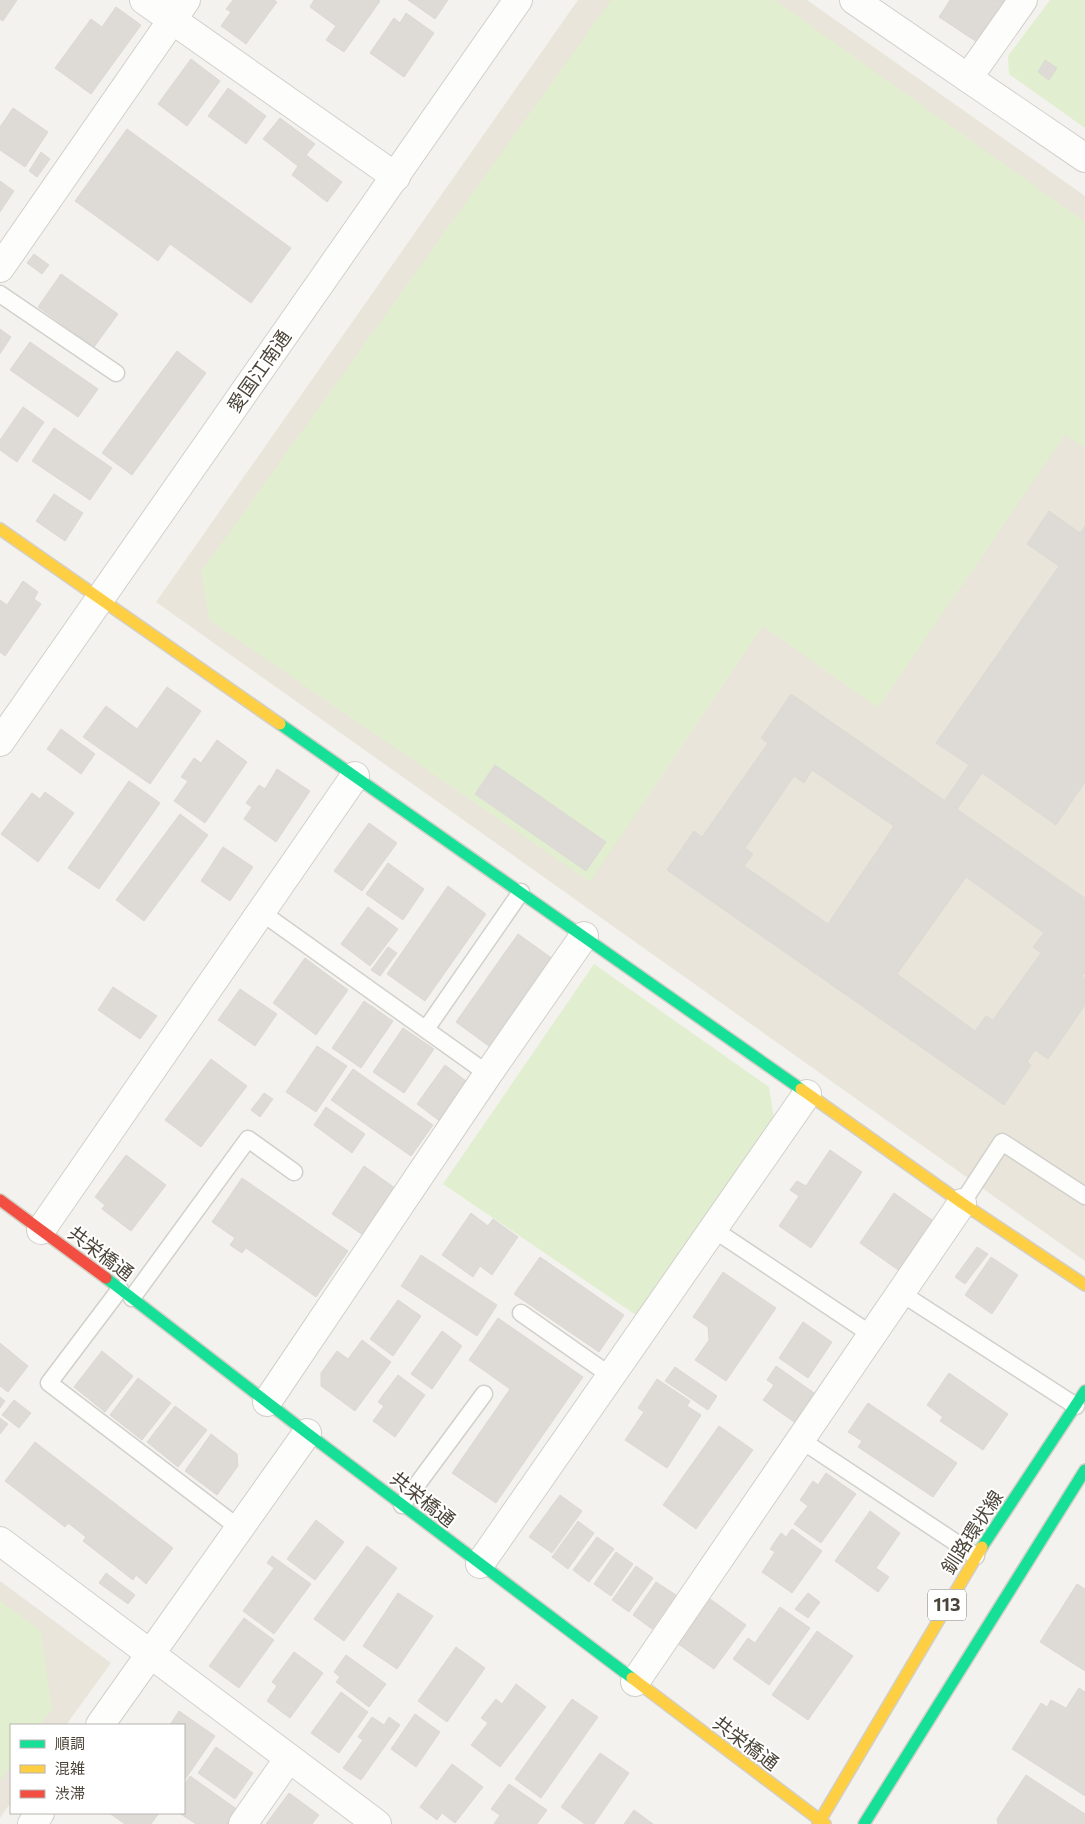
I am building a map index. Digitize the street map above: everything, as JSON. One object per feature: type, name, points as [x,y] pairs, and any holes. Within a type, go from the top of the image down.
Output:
[{"type":"street","points":[[144,0],[179,10],[396,177]]},
{"type":"street","name":"愛国江南通","points":[[0,742],[518,0]]},
{"type":"street","points":[[854,0],[1085,158]]},
{"type":"street","points":[[968,78],[1023,0]]},
{"type":"street","points":[[0,268],[179,10]]},
{"type":"street","points":[[0,530],[522,892],[962,1203],[1085,1284]]},
{"type":"street","points":[[41,1230],[355,776]]},
{"type":"street","points":[[267,1402],[488,1074],[584,936]]},
{"type":"street","points":[[480,1564],[808,1094]]},
{"type":"street","name":"共栄橋通","points":[[0,1200],[821,1823]]},
{"type":"street","points":[[636,1682],[962,1203]]},
{"type":"street","name":"釧路環状線","points":[[821,1823],[976,1556],[1085,1391]]},
{"type":"street","points":[[101,1724],[306,1433]]},
{"type":"street","name":"113","points":[[864,1824],[1085,1470]]},
{"type":"street","points":[[0,1541],[377,1824]]},
{"type":"street","points":[[243,1824],[289,1758]]},
{"type":"lane","points":[[0,294],[116,373]]},
{"type":"lane","points":[[426,1029],[522,892]]},
{"type":"lane","points":[[261,912],[488,1074]]},
{"type":"lane","points":[[239,1528],[49,1383],[126,1294],[248,1139],[294,1172]]},
{"type":"lane","points":[[962,1203],[1002,1142],[1085,1196]]},
{"type":"lane","points":[[713,1229],[872,1335]]},
{"type":"lane","points":[[901,1293],[1076,1406]]},
{"type":"lane","points":[[521,1313],[611,1376]]},
{"type":"lane","points":[[402,1505],[484,1394]]},
{"type":"lane","points":[[800,1440],[976,1556]]},
{"type":"shaded area","points":[[578,0],[807,0],[1085,196],[1085,1261],[156,602]]},
{"type":"shaded area","points":[[0,1581],[111,1663],[67,1724],[10,1724],[10,1803],[0,1818]]},
{"type":"green space","points":[[611,0],[775,0],[1085,222],[1085,448],[1065,435],[878,708],[763,626],[590,882],[209,620],[201,572]]},
{"type":"green space","points":[[1050,0],[1085,0],[1085,128],[1009,74],[1008,56]]},
{"type":"green space","points":[[594,964],[769,1087],[774,1118],[636,1315],[443,1184]]},
{"type":"green space","points":[[0,1601],[41,1631],[52,1709],[41,1724],[10,1724],[10,1766],[0,1780]]},
{"type":"building","points":[[0,0],[17,0],[3,21],[0,19]]},
{"type":"building","points":[[233,0],[274,0],[277,2],[246,44],[221,26],[231,12],[226,9]]},
{"type":"building","points":[[314,0],[380,1],[344,52],[326,40],[336,26],[310,7]]},
{"type":"building","points":[[408,0],[448,0],[435,19]]},
{"type":"building","points":[[950,0],[1006,0],[977,42],[939,17]]},
{"type":"building","points":[[116,7],[141,25],[91,94],[55,68],[91,19],[102,27]]},
{"type":"building","points":[[406,13],[434,33],[404,77],[370,53],[394,18],[400,23]]},
{"type":"building","points":[[191,59],[220,81],[187,126],[158,104]]},
{"type":"building","points":[[1045,60],[1057,68],[1049,80],[1038,72]]},
{"type":"building","points":[[228,88],[266,116],[246,144],[208,116]]},
{"type":"building","points":[[13,108],[48,132],[25,167],[0,150],[0,127]]},
{"type":"building","points":[[280,118],[315,144],[306,155],[342,182],[327,202],[292,175],[298,166],[263,139]]},
{"type":"building","points":[[127,129],[291,248],[251,303],[170,244],[158,261],[75,201]]},
{"type":"building","points":[[41,152],[50,159],[37,177],[29,171]]},
{"type":"building","points":[[0,181],[14,191],[0,212]]},
{"type":"building","points":[[34,254],[49,265],[42,274],[27,263]]},
{"type":"building","points":[[61,274],[118,314],[94,347],[38,307]]},
{"type":"building","points":[[0,329],[11,337],[0,354]]},
{"type":"building","points":[[30,342],[98,389],[78,417],[10,370]]},
{"type":"building","points":[[177,351],[206,373],[132,475],[102,453]]},
{"type":"building","points":[[23,407],[44,422],[17,462],[0,450],[0,440]]},
{"type":"building","points":[[54,428],[112,468],[90,500],[32,461]]},
{"type":"building","points":[[54,494],[83,513],[65,541],[36,521]]},
{"type":"building","points":[[1049,511],[1080,533],[1085,526],[1085,782],[1056,825],[982,773],[957,809],[945,800],[969,765],[936,743],[1059,566],[1027,544]]},
{"type":"building","points":[[23,581],[38,592],[34,599],[41,604],[5,656],[0,652],[0,600],[7,605]]},
{"type":"building","points":[[167,687],[201,711],[150,784],[83,737],[106,706],[137,729]]},
{"type":"building","points":[[791,694],[1085,898],[1085,973],[1082,976],[1085,978],[1085,1005],[1048,1059],[1035,1050],[1027,1062],[1031,1065],[1004,1105],[667,870],[694,831],[702,837],[768,743],[761,738]],"holes":[[[812,770],[894,826],[828,924],[744,866],[753,854],[745,848],[794,776],[804,783]],[[966,877],[1044,933],[1033,947],[1041,953],[993,1020],[986,1016],[975,1031],[897,974]]]},
{"type":"building","points":[[61,729],[95,754],[81,774],[47,749]]},
{"type":"building","points":[[217,740],[247,762],[205,823],[174,801],[188,781],[181,777],[194,758],[201,763]]},
{"type":"building","points":[[495,765],[606,842],[586,871],[475,794]]},
{"type":"building","points":[[277,769],[310,791],[276,842],[244,819],[252,807],[246,803],[259,785],[265,789]]},
{"type":"building","points":[[129,781],[160,803],[99,889],[68,868]]},
{"type":"building","points":[[45,792],[74,813],[38,862],[1,834],[32,793],[40,799]]},
{"type":"building","points":[[180,814],[208,835],[144,921],[116,900]]},
{"type":"building","points":[[369,823],[397,843],[362,891],[334,871]]},
{"type":"building","points":[[223,847],[253,867],[230,901],[201,881]]},
{"type":"building","points":[[388,863],[424,889],[403,920],[366,894]]},
{"type":"building","points":[[448,886],[486,914],[425,1001],[387,974]]},
{"type":"building","points":[[368,907],[398,929],[370,966],[341,944]]},
{"type":"building","points":[[518,934],[553,959],[490,1047],[456,1022]]},
{"type":"building","points":[[388,947],[397,953],[380,976],[371,970]]},
{"type":"building","points":[[305,958],[348,990],[316,1035],[273,1003]]},
{"type":"building","points":[[113,987],[157,1016],[140,1039],[98,1010]]},
{"type":"building","points":[[240,989],[277,1014],[255,1046],[218,1020]]},
{"type":"building","points":[[364,1001],[393,1021],[361,1068],[332,1048]]},
{"type":"building","points":[[403,1028],[434,1049],[404,1093],[373,1072]]},
{"type":"building","points":[[317,1046],[347,1066],[316,1112],[286,1092]]},
{"type":"building","points":[[211,1059],[247,1086],[201,1147],[165,1120]]},
{"type":"building","points":[[445,1065],[470,1084],[441,1122],[417,1104]]},
{"type":"building","points":[[353,1069],[433,1125],[411,1156],[331,1100]]},
{"type":"building","points":[[264,1093],[273,1099],[260,1117],[251,1110]]},
{"type":"building","points":[[326,1107],[365,1134],[352,1153],[314,1125]]},
{"type":"building","points":[[830,1150],[862,1172],[811,1248],[779,1226],[799,1196],[790,1190],[797,1181],[806,1186]]},
{"type":"building","points":[[126,1155],[166,1185],[131,1231],[102,1209],[105,1205],[95,1197]]},
{"type":"building","points":[[364,1166],[395,1188],[363,1235],[332,1214]]},
{"type":"building","points":[[242,1178],[348,1251],[316,1297],[246,1248],[242,1253],[230,1245],[235,1238],[212,1222]]},
{"type":"building","points":[[894,1193],[935,1222],[901,1272],[860,1243]]},
{"type":"building","points":[[471,1213],[488,1226],[493,1219],[518,1237],[492,1275],[480,1266],[473,1277],[442,1255]]},
{"type":"building","points":[[977,1247],[988,1254],[965,1284],[955,1277]]},
{"type":"building","points":[[421,1255],[497,1305],[477,1336],[401,1286]]},
{"type":"building","points":[[540,1257],[624,1315],[599,1352],[514,1294]]},
{"type":"building","points":[[991,1257],[1018,1275],[992,1314],[965,1295]]},
{"type":"building","points":[[723,1272],[776,1308],[726,1381],[695,1360],[709,1340],[708,1327],[693,1317]]},
{"type":"building","points":[[398,1300],[421,1316],[393,1356],[370,1339]]},
{"type":"building","points":[[498,1318],[583,1377],[496,1503],[452,1473],[510,1389],[469,1360]]},
{"type":"building","points":[[803,1322],[832,1342],[808,1378],[779,1358]]},
{"type":"building","points":[[442,1331],[462,1346],[432,1389],[411,1374]]},
{"type":"building","points":[[362,1340],[391,1362],[355,1411],[321,1386],[321,1373],[337,1351],[348,1359]]},
{"type":"building","points":[[0,1343],[28,1366],[8,1392],[0,1386]]},
{"type":"building","points":[[102,1351],[133,1376],[105,1412],[74,1387]]},
{"type":"building","points":[[776,1366],[817,1395],[797,1424],[763,1400],[774,1385],[767,1380]]},
{"type":"building","points":[[675,1367],[717,1396],[708,1410],[665,1381]]},
{"type":"building","points":[[949,1373],[1008,1414],[983,1450],[940,1421],[943,1417],[927,1405]]},
{"type":"building","points":[[398,1375],[425,1395],[395,1437],[373,1421],[384,1406],[378,1402]]},
{"type":"building","points":[[138,1378],[171,1403],[142,1440],[110,1415]]},
{"type":"building","points":[[657,1379],[690,1401],[687,1406],[701,1415],[667,1468],[625,1440],[644,1412],[638,1408]]},
{"type":"building","points":[[0,1397],[5,1401],[0,1408]]},
{"type":"building","points":[[14,1400],[31,1413],[19,1428],[2,1415]]},
{"type":"building","points":[[868,1403],[957,1463],[933,1497],[858,1447],[862,1441],[848,1432]]},
{"type":"building","points":[[175,1406],[207,1430],[178,1467],[147,1442]]},
{"type":"building","points":[[0,1418],[8,1424],[0,1434]]},
{"type":"building","points":[[719,1426],[753,1450],[696,1529],[663,1505]]},
{"type":"building","points":[[211,1434],[237,1454],[238,1466],[217,1495],[185,1471]]},
{"type":"building","points":[[35,1442],[173,1548],[146,1584],[136,1575],[133,1580],[83,1541],[86,1537],[68,1523],[65,1527],[5,1481]]},
{"type":"building","points":[[826,1473],[856,1494],[821,1543],[794,1524],[808,1506],[800,1500],[813,1481],[818,1485]]},
{"type":"building","points":[[560,1495],[582,1511],[552,1553],[529,1537]]},
{"type":"building","points":[[870,1511],[900,1533],[876,1568],[889,1577],[878,1592],[835,1561]]},
{"type":"building","points":[[316,1520],[344,1542],[315,1580],[287,1559]]},
{"type":"building","points":[[578,1521],[594,1533],[568,1569],[552,1557]]},
{"type":"building","points":[[792,1529],[822,1551],[792,1593],[762,1572],[775,1552],[770,1549],[781,1533],[786,1537]]},
{"type":"building","points":[[597,1537],[614,1549],[589,1582],[573,1570]]},
{"type":"building","points":[[367,1546],[397,1568],[344,1641],[314,1619]]},
{"type":"building","points":[[616,1552],[633,1564],[611,1596],[594,1584]]},
{"type":"building","points":[[272,1556],[311,1584],[274,1634],[243,1611],[274,1568],[267,1563]]},
{"type":"building","points":[[636,1566],[653,1578],[629,1612],[612,1600]]},
{"type":"building","points":[[106,1573],[135,1595],[128,1604],[99,1583]]},
{"type":"building","points":[[656,1582],[676,1595],[652,1629],[633,1615]]},
{"type":"building","points":[[1077,1584],[1085,1589],[1085,1671],[1040,1642]]},
{"type":"building","points":[[398,1593],[433,1616],[397,1669],[363,1646]]},
{"type":"building","points":[[808,1593],[820,1602],[808,1618],[795,1609]]},
{"type":"building","points":[[706,1596],[746,1625],[714,1669],[674,1641]]},
{"type":"building","points":[[780,1607],[810,1628],[769,1685],[733,1659],[748,1638],[755,1643]]},
{"type":"building","points":[[244,1618],[274,1640],[239,1688],[209,1666]]},
{"type":"building","points":[[817,1631],[853,1656],[808,1720],[772,1695]]},
{"type":"building","points":[[456,1647],[485,1668],[447,1722],[418,1701]]},
{"type":"building","points":[[294,1652],[323,1673],[290,1718],[267,1701],[277,1686],[272,1682]]},
{"type":"building","points":[[346,1655],[386,1684],[369,1707],[336,1682],[340,1677],[334,1672]]},
{"type":"building","points":[[516,1684],[546,1707],[500,1767],[471,1745],[488,1723],[481,1718],[496,1699],[502,1704]]},
{"type":"building","points":[[1079,1688],[1085,1692],[1085,1796],[1012,1749],[1041,1703],[1047,1707],[1051,1700],[1066,1708]]},
{"type":"building","points":[[341,1692],[368,1712],[339,1753],[311,1733]]},
{"type":"building","points":[[572,1699],[598,1717],[541,1798],[515,1779]]},
{"type":"building","points":[[179,1711],[215,1736],[185,1780],[185,1724],[171,1724]]},
{"type":"building","points":[[415,1714],[440,1732],[416,1767],[391,1749]]},
{"type":"building","points":[[372,1717],[384,1725],[389,1717],[400,1725],[361,1780],[343,1768],[363,1740],[358,1737]]},
{"type":"building","points":[[216,1747],[253,1773],[235,1799],[198,1773]]},
{"type":"building","points":[[600,1753],[629,1773],[594,1824],[585,1824],[561,1807]]},
{"type":"building","points":[[452,1764],[483,1787],[455,1823],[442,1813],[437,1820],[420,1807]]},
{"type":"building","points":[[1026,1775],[1085,1814],[1085,1824],[998,1824],[997,1819]]},
{"type":"building","points":[[190,1776],[238,1810],[228,1824],[196,1824],[181,1814],[185,1814],[185,1784]]},
{"type":"building","points":[[509,1784],[547,1810],[537,1824],[494,1824],[500,1815],[491,1809]]},
{"type":"building","points":[[289,1793],[319,1815],[312,1824],[266,1824]]},
{"type":"building","points":[[634,1810],[653,1824],[624,1824]]},
{"type":"building","points":[[110,1814],[158,1814],[151,1824],[125,1824]]},
{"type":"traffic: fast","points":[[280,724],[801,1089]]},
{"type":"traffic: fast","points":[[106,1278],[307,1433],[632,1678]]},
{"type":"traffic: fast","points":[[982,1547],[1085,1391]]},
{"type":"traffic: fast","points":[[864,1824],[1085,1470]]},
{"type":"traffic: slow","points":[[0,529],[280,724]]},
{"type":"traffic: slow","points":[[801,1089],[962,1203],[1085,1285]]},
{"type":"traffic: slow","points":[[818,1824],[982,1547]]},
{"type":"traffic: slow","points":[[632,1678],[825,1824]]},
{"type":"traffic: jam","points":[[0,1200],[106,1278]]}]
